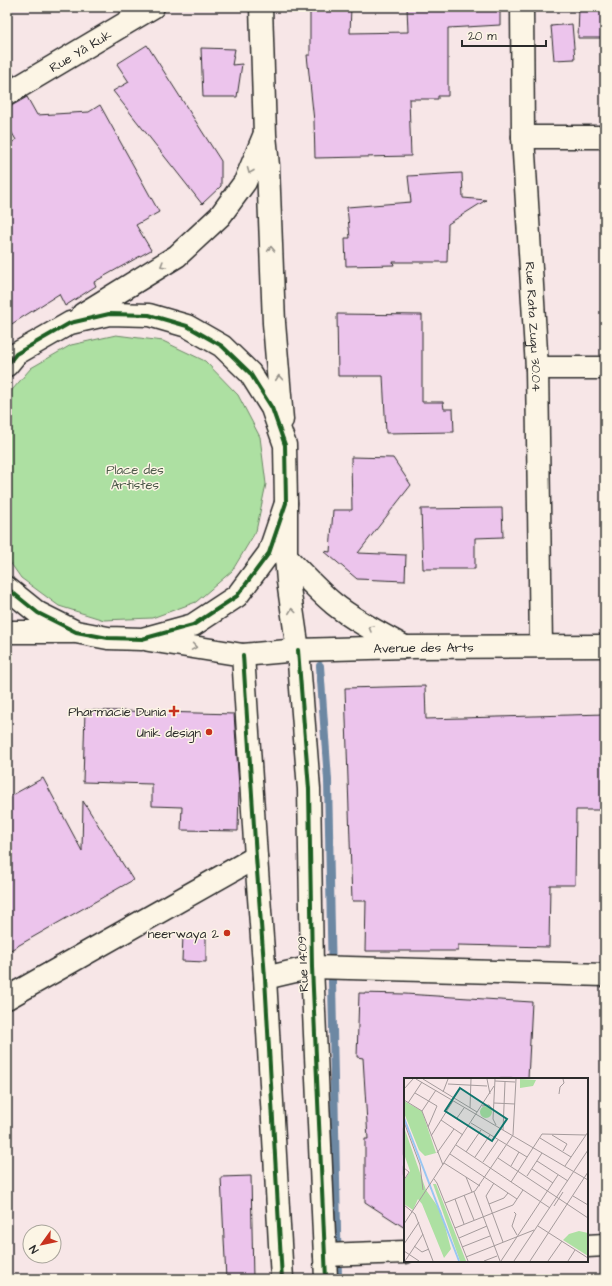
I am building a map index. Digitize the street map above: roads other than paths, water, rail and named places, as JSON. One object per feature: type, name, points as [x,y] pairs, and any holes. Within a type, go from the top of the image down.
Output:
[{"type":"street","name":"Rue Yâ Kuk","points":[[7,94],[153,7]]},
{"type":"street","points":[[7,632],[76,632],[108,638],[142,639],[193,625],[236,596],[269,554],[286,503],[285,445],[274,323],[268,166],[264,135],[261,7]]},
{"type":"street","name":"Rue Rata Zugu 30.04","points":[[522,7],[523,137],[537,368],[541,646]]},
{"type":"street","points":[[10,360],[177,256],[220,216],[245,182],[264,135]]},
{"type":"street","points":[[523,137],[605,137]]},
{"type":"street","points":[[70,323],[109,314],[148,315],[187,326],[222,346],[250,373],[272,408],[285,445]]},
{"type":"street","points":[[537,368],[605,368]]},
{"type":"street","name":"Rue 14.09","points":[[286,503],[286,557],[298,650],[309,789],[312,967],[326,1279]]},
{"type":"street","points":[[286,557],[335,605],[354,618],[405,647]]},
{"type":"street","points":[[7,588],[38,613],[76,632]]},
{"type":"street","name":"Avenue des Arts","points":[[142,639],[243,655],[298,650],[405,647],[605,646]]},
{"type":"street","points":[[243,655],[256,857],[266,978],[282,1279]]},
{"type":"street","points":[[7,998],[256,857]]},
{"type":"street","points":[[266,978],[312,967],[605,976]]},
{"type":"street","points":[[588,1246],[605,1245]]},
{"type":"street","points":[[325,1255],[404,1252]]},
{"type":"waterway","points":[[320,666],[328,780],[338,1279]]},
{"type":"place","name":"Pharmacie Dunia","points":[[174,711]]},
{"type":"place","name":"Unik design","points":[[209,732]]},
{"type":"place","name":"neerwaya 2","points":[[227,933]]},
{"type":"park label","name":"Place des Artistes","points":[[135,476]]}]
